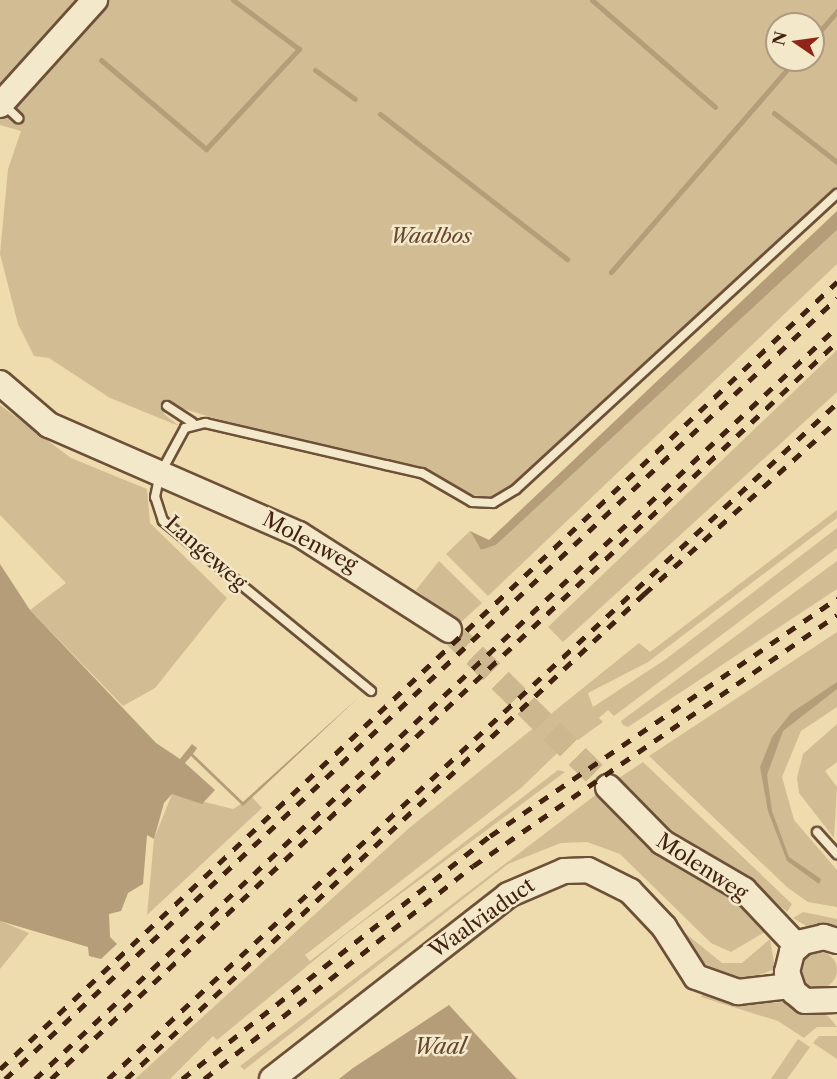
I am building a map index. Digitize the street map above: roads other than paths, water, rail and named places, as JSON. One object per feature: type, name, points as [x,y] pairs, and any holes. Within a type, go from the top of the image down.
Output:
[{"type":"main road","points":[[7,109],[95,0]]},
{"type":"main road","points":[[0,383],[49,425],[160,474]]},
{"type":"main road","name":"Molenweg","points":[[160,474],[324,547],[450,630]]},
{"type":"main road","name":"Molenweg","points":[[608,787],[662,842],[744,890],[797,946]]},
{"type":"main road","name":"Waalviaduct","points":[[272,1079],[508,895],[564,871],[588,870],[630,891],[664,927],[696,976],[738,992],[790,986]]},
{"type":"main road","points":[[837,941],[817,937],[797,946],[787,965],[790,986],[812,1004],[837,1000]]},
{"type":"lane","points":[[167,406],[192,422],[422,474],[460,498],[493,503],[516,489],[837,194]]},
{"type":"lane","points":[[160,474],[192,422]]},
{"type":"lane","name":"Langeweg","points":[[160,474],[155,497],[163,521],[371,691]]},
{"type":"lane","points":[[817,832],[837,854]]},
{"type":"water","points":[[837,211],[837,230],[496,545],[481,550],[470,531],[489,540]]},
{"type":"water","points":[[0,564],[30,610],[156,743],[180,759],[192,744],[197,748],[193,754],[243,802],[360,696],[243,806],[191,756],[185,763],[215,790],[202,804],[172,794],[164,803],[154,839],[147,835],[143,884],[128,893],[121,911],[109,914],[110,937],[117,944],[101,959],[89,956],[88,947],[0,921]]},
{"type":"water","points":[[837,682],[837,689],[783,731],[767,775],[772,811],[789,857],[821,879],[819,884],[787,861],[768,811],[760,767],[772,737],[791,713]]},
{"type":"water","name":"Waal","points":[[449,1005],[517,1079],[339,1079],[353,1068]]},
{"type":"waterway","points":[[101,60],[206,149],[299,49],[233,0]]},
{"type":"waterway","points":[[592,0],[715,107]]},
{"type":"waterway","points":[[825,25],[837,11]]},
{"type":"waterway","points":[[315,70],[355,99]]},
{"type":"waterway","points":[[611,272],[785,72]]},
{"type":"waterway","points":[[774,113],[837,162]]},
{"type":"waterway","points":[[380,114],[567,259]]},
{"type":"tunnel","points":[[449,630],[608,787]]},
{"type":"railway","points":[[0,1069],[837,282]]},
{"type":"railway","points":[[5,1079],[837,298]]},
{"type":"railway","points":[[35,1079],[837,327]]},
{"type":"railway","points":[[51,1079],[837,342]]},
{"type":"railway","points":[[108,1079],[837,403]]},
{"type":"railway","points":[[126,1079],[644,594],[837,421]]},
{"type":"railway","points":[[182,1079],[490,836],[837,598]]},
{"type":"railway","points":[[204,1079],[473,866],[837,615]]},
{"type":"park label","name":"Waalbos","points":[[431,236]]}]
